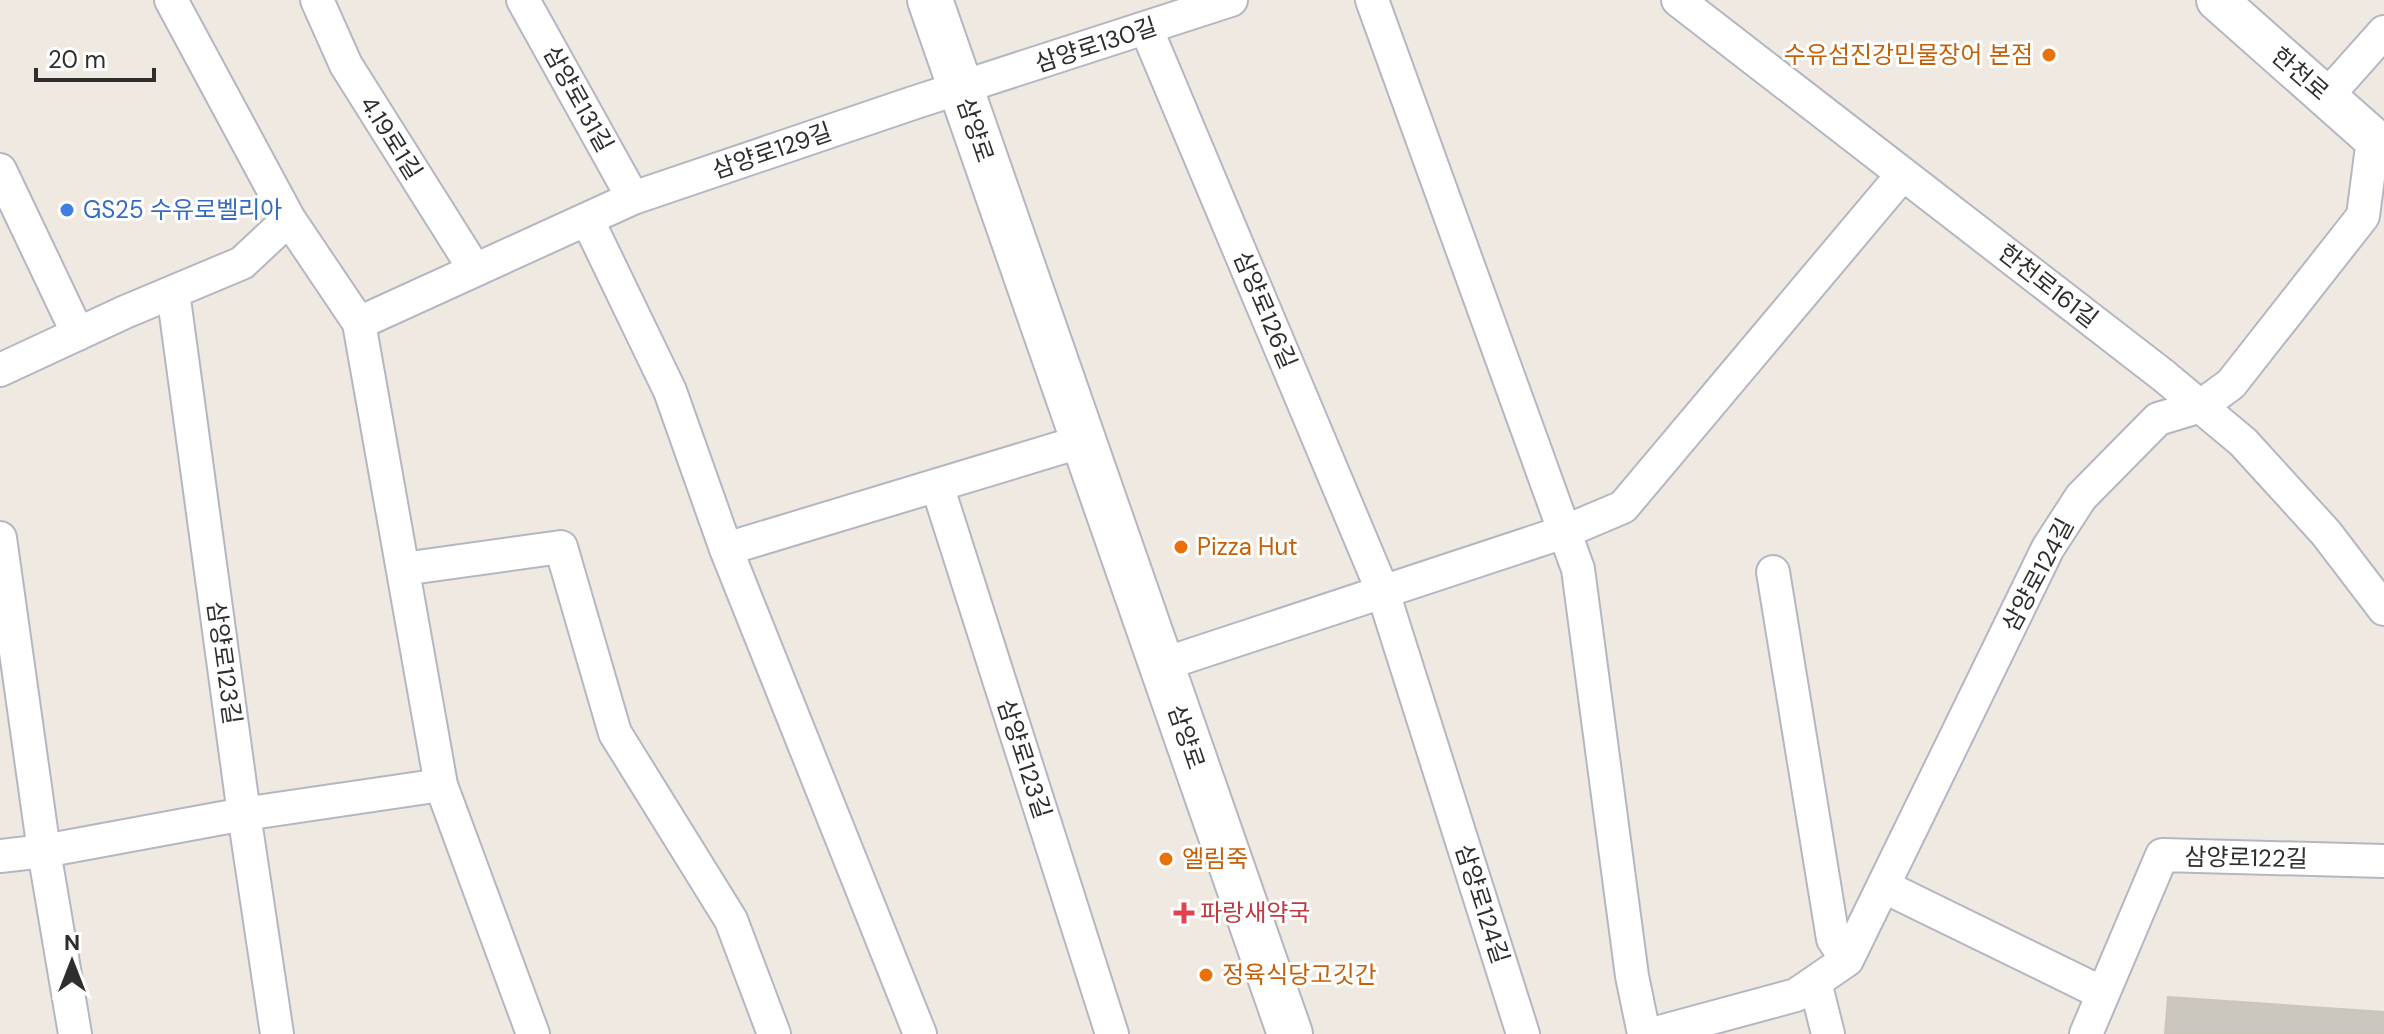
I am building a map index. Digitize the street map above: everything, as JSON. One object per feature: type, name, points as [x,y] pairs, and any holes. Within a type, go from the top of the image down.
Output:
[{"type":"main road","name":"삼양로","points":[[930,0],[1290,1034]]},
{"type":"street","points":[[171,0],[289,219],[359,323],[441,785],[533,1034]]},
{"type":"street","name":"4.19로1길","points":[[317,0],[346,65],[475,270]]},
{"type":"street","name":"삼양로131길","points":[[523,0],[633,198]]},
{"type":"street","name":"삼양로130길","points":[[961,89],[1231,0]]},
{"type":"street","points":[[1372,0],[1578,569],[1632,976],[1644,1034]]},
{"type":"street","name":"한천로161길","points":[[1678,0],[2201,406],[2243,442],[2326,533],[2384,609]]},
{"type":"street","name":"한천로","points":[[2217,0],[2379,143]]},
{"type":"street","name":"삼양로126길","points":[[1146,28],[1383,592]]},
{"type":"street","points":[[2326,97],[2384,32]]},
{"type":"street","name":"삼양로129길","points":[[359,323],[633,198],[961,89]]},
{"type":"street","name":"삼양로124길","points":[[1652,1034],[1796,995],[1847,960],[2048,548],[2081,497],[2158,419],[2201,406],[2231,384],[2363,216],[2379,143]]},
{"type":"street","points":[[0,170],[78,334]]},
{"type":"street","points":[[1161,665],[1564,532],[1623,507],[1903,174]]},
{"type":"street","points":[[0,370],[242,263],[289,219]]},
{"type":"street","points":[[587,219],[670,391],[726,549],[920,1034]]},
{"type":"street","name":"삼양로123길","points":[[173,292],[277,1034]]},
{"type":"street","points":[[726,549],[1083,441]]},
{"type":"street","name":"삼양로123길","points":[[937,485],[1112,1034]]},
{"type":"street","points":[[0,538],[44,851],[75,1034]]},
{"type":"street","points":[[403,569],[561,547],[615,733],[731,920],[774,1034]]},
{"type":"street","points":[[1773,572],[1833,939],[1847,960]]},
{"type":"street","name":"삼양로124길","points":[[1383,592],[1523,1034]]},
{"type":"street","points":[[0,856],[44,851],[244,814],[441,785]]},
{"type":"street","name":"삼양로122길","points":[[2086,1034],[2162,855],[2384,861]]},
{"type":"street","points":[[1883,886],[2102,993]]},
{"type":"street","points":[[1815,982],[1828,1034]]},
{"type":"building","points":[[2168,997],[2384,1012],[2384,1034],[2165,1034]]},
{"type":"place","name":"수유섬진강민물장어 본점","points":[[2049,55]]},
{"type":"place","name":"GS25 수유로벨리아","points":[[67,210]]},
{"type":"place","name":"Pizza Hut","points":[[1181,547]]},
{"type":"place","name":"엘림죽","points":[[1166,859]]},
{"type":"place","name":"파랑새약국","points":[[1184,913]]},
{"type":"place","name":"정육식당고깃간","points":[[1206,975]]}]
